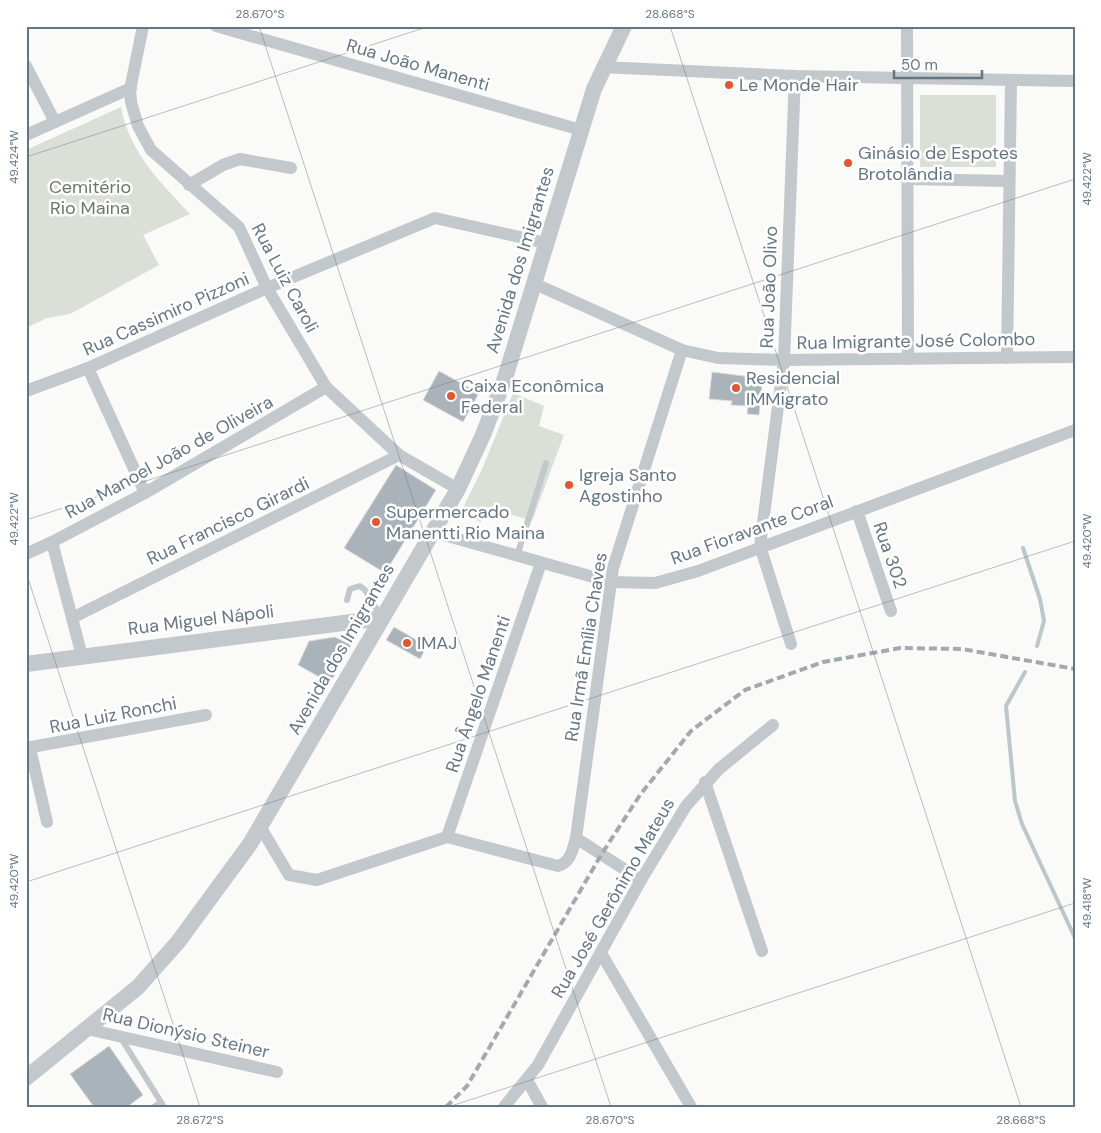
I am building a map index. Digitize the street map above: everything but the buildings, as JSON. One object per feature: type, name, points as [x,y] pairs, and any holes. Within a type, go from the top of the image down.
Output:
[{"type":"street","name":"Rua Luiz Caroli","points":[[143,26],[131,88],[133,114],[144,139],[160,160],[239,227],[267,288],[326,388],[400,455],[458,489]]},
{"type":"street","name":"Rua João Manenti","points":[[216,26],[581,130]]},
{"type":"street","name":"Avenida dos Imigrantes","points":[[28,1072],[122,1002],[156,969],[261,828],[458,489],[494,407],[602,67],[624,26]]},
{"type":"street","points":[[908,26],[908,359]]},
{"type":"street","points":[[26,66],[56,122]]},
{"type":"street","points":[[602,67],[794,76],[1075,81]]},
{"type":"street","name":"Rua João Olivo","points":[[791,644],[760,546],[784,360],[794,76]]},
{"type":"street","points":[[1007,358],[1011,80]]},
{"type":"street","points":[[26,135],[131,88]]},
{"type":"street","points":[[189,184],[240,159],[291,168]]},
{"type":"street","points":[[908,179],[1009,181]]},
{"type":"street","name":"Rua Cassimiro Pizzoni","points":[[26,391],[88,368],[267,288],[435,218],[546,243]]},
{"type":"street","name":"Rua Imigrante José Colombo","points":[[533,283],[682,350],[710,357],[784,360],[1075,358]]},
{"type":"street","name":"Rua Irmã Emília Chaves","points":[[447,837],[558,866],[566,864],[571,855],[576,838],[613,568],[682,350]]},
{"type":"street","points":[[88,368],[145,493]]},
{"type":"street","name":"Rua Manoel João de Oliveira","points":[[26,554],[145,493],[326,388]]},
{"type":"street","name":"Rua Fioravante Coral","points":[[433,532],[611,582],[655,582],[698,571],[760,546],[1075,430]]},
{"type":"street","name":"Rua Francisco Girardi","points":[[72,618],[400,455]]},
{"type":"street","name":"Rua 302","points":[[856,511],[891,611]]},
{"type":"street","points":[[52,542],[82,656]]},
{"type":"street","name":"Rua Ângelo Manenti","points":[[447,837],[541,563]]},
{"type":"street","name":"Rua Miguel Nápoli","points":[[26,664],[382,618]]},
{"type":"street","name":"Rua Luiz Ronchi","points":[[28,748],[206,715]]},
{"type":"street","name":"Rua José Gerônimo Mateus","points":[[504,1107],[527,1080],[676,821],[705,782],[773,725]]},
{"type":"street","points":[[28,748],[47,822]]},
{"type":"street","points":[[705,782],[762,951]]},
{"type":"street","points":[[261,828],[289,875],[317,880],[447,837]]},
{"type":"street","points":[[576,838],[641,880]]},
{"type":"street","points":[[600,953],[690,1107]]},
{"type":"street","name":"Rua Dionýsio Steiner","points":[[87,1029],[277,1072]]},
{"type":"street","points":[[527,1080],[542,1107]]},
{"type":"lane","points":[[517,556],[546,463]]},
{"type":"lane","points":[[347,600],[350,589],[360,586],[365,590],[382,618]]},
{"type":"lane","points":[[120,1036],[162,1104],[154,1107]]},
{"type":"green space","points":[[920,95],[996,95],[996,167],[920,167]]},
{"type":"green space","name":"Cemitério Rio Maina","points":[[121,107],[125,123],[138,152],[157,178],[190,214],[143,235],[159,265],[70,314],[47,318],[26,328],[26,150]]},
{"type":"green space","points":[[513,393],[544,406],[539,426],[564,435],[532,521],[487,507],[481,522],[460,514],[483,467]]},
{"type":"waterway","points":[[1023,548],[1040,599],[1044,621],[1037,646]]},
{"type":"waterway","points":[[1025,672],[1006,706],[1015,801],[1022,824],[1075,938]]},
{"type":"railway","points":[[446,1107],[467,1086],[601,855],[640,795],[691,731],[745,690],[823,662],[900,648],[962,649],[1075,669]]},
{"type":"place","name":"Le Monde Hair","points":[[729,85]]},
{"type":"place","name":"Ginásio de Espotes Brotolândia","points":[[848,163]]},
{"type":"place","name":"Residencial IMMigrato","points":[[736,388]]},
{"type":"place","name":"Caixa Econômica Federal","points":[[451,396]]},
{"type":"place","name":"Igreja Santo Agostinho","points":[[569,485]]},
{"type":"place","name":"Supermercado Manentti Rio Maina","points":[[376,522]]},
{"type":"place","name":"IMAJ","points":[[407,643]]}]
